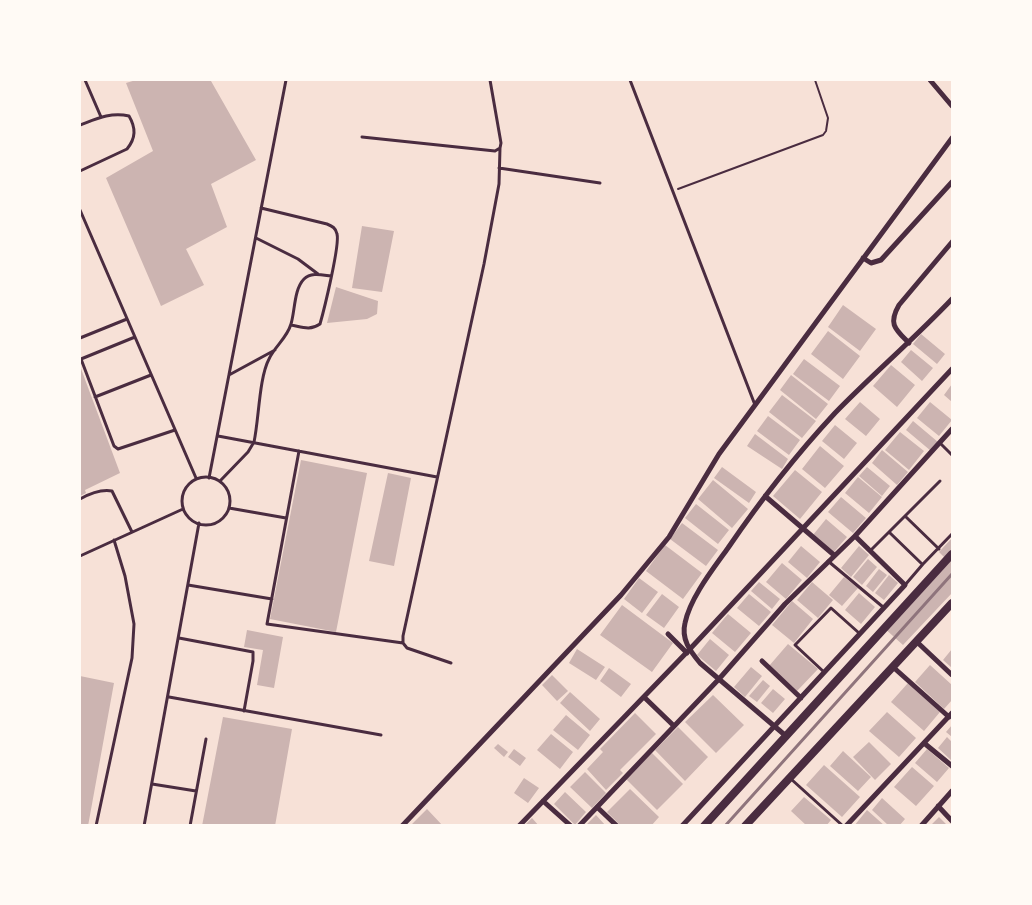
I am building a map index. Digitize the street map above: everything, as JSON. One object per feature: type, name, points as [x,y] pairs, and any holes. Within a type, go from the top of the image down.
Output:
[{"type":"main road","points":[[704,825],[952,554]]},
{"type":"main road","points":[[745,825],[952,603]]},
{"type":"street","points":[[930,80],[952,106]]},
{"type":"street","points":[[402,825],[621,595],[669,537],[719,454],[952,138]]},
{"type":"street","points":[[863,258],[871,263],[881,261],[952,182]]},
{"type":"street","points":[[909,344],[897,332],[893,324],[894,314],[952,242]]},
{"type":"street","points":[[688,652],[684,638],[684,624],[691,607],[716,565],[765,496],[835,413],[909,344],[952,299]]},
{"type":"street","points":[[519,825],[688,652],[952,369]]},
{"type":"street","points":[[579,825],[719,679],[784,604],[855,536],[952,429]]},
{"type":"street","points":[[765,496],[834,555]]},
{"type":"street","points":[[682,825],[905,585],[855,536]]},
{"type":"street","points":[[668,634],[786,736]]},
{"type":"street","points":[[916,642],[952,675]]},
{"type":"street","points":[[762,661],[801,698]]},
{"type":"street","points":[[844,825],[951,715],[893,667]]},
{"type":"street","points":[[644,697],[674,726]]},
{"type":"street","points":[[924,743],[952,766]]},
{"type":"street","points":[[921,825],[952,791]]},
{"type":"street","points":[[543,801],[571,825]]},
{"type":"street","points":[[938,806],[952,821]]},
{"type":"street","points":[[597,807],[617,825]]},
{"type":"lane","points":[[85,80],[101,117]]},
{"type":"lane","points":[[209,478],[286,80]]},
{"type":"lane","points":[[451,663],[414,652],[403,643],[403,636],[484,264],[499,184],[501,142],[490,80]]},
{"type":"lane","points":[[630,80],[755,405]]},
{"type":"lane","points":[[80,125],[101,117],[121,114],[129,116],[135,134],[132,142],[120,153],[80,171]]},
{"type":"lane","points":[[362,137],[495,151],[500,148]]},
{"type":"lane","points":[[499,168],[600,183]]},
{"type":"lane","points":[[261,208],[333,226],[338,237],[320,324],[308,329],[291,325]]},
{"type":"lane","points":[[80,210],[196,478]]},
{"type":"lane","points":[[256,238],[298,259],[318,274]]},
{"type":"lane","points":[[220,481],[248,452],[254,442],[265,370],[269,358],[291,325],[299,286],[309,275],[331,276]]},
{"type":"lane","points":[[80,338],[127,319]]},
{"type":"lane","points":[[135,337],[80,359],[114,446],[118,449],[175,430]]},
{"type":"lane","points":[[229,375],[277,349]]},
{"type":"lane","points":[[95,396],[151,375]]},
{"type":"lane","points":[[217,436],[437,477]]},
{"type":"lane","points":[[940,443],[952,455]]},
{"type":"lane","points":[[299,451],[267,624],[403,643]]},
{"type":"lane","points":[[196,478],[220,481],[229,494],[229,508],[220,520],[206,525],[192,521],[183,509],[182,497],[186,486],[196,478]]},
{"type":"lane","points":[[869,551],[940,481]]},
{"type":"lane","points":[[80,499],[88,494],[112,491],[132,532]]},
{"type":"lane","points":[[229,508],[287,518]]},
{"type":"lane","points":[[80,554],[183,509]]},
{"type":"lane","points":[[905,516],[939,549]]},
{"type":"lane","points":[[144,825],[199,523]]},
{"type":"lane","points":[[889,532],[923,564]]},
{"type":"lane","points":[[905,585],[952,534]]},
{"type":"lane","points":[[96,825],[132,658],[134,624],[125,576],[114,540]]},
{"type":"lane","points":[[828,561],[885,608]]},
{"type":"lane","points":[[188,585],[272,599]]},
{"type":"lane","points":[[825,672],[795,645],[831,608],[860,634]]},
{"type":"lane","points":[[179,638],[253,652],[244,711]]},
{"type":"lane","points":[[169,697],[381,735]]},
{"type":"lane","points":[[190,825],[206,739]]},
{"type":"lane","points":[[789,778],[844,825]]},
{"type":"lane","points":[[152,784],[196,791]]},
{"type":"path","points":[[673,191],[823,135],[828,118],[815,80]]},
{"type":"building","points":[[136,80],[215,80],[211,81],[256,160],[211,184],[227,227],[186,249],[204,285],[161,306],[106,178],[153,151],[126,83]]},
{"type":"building","points":[[362,226],[394,231],[382,292],[352,288]]},
{"type":"building","points":[[336,287],[378,301],[377,314],[367,319],[327,323]]},
{"type":"building","points":[[843,305],[876,329],[860,351],[828,327]]},
{"type":"building","points":[[828,331],[860,356],[843,379],[811,354]]},
{"type":"building","points":[[921,334],[945,354],[937,364],[913,344]]},
{"type":"building","points":[[911,350],[933,368],[922,381],[901,362]]},
{"type":"building","points":[[804,359],[840,386],[829,401],[793,374]]},
{"type":"building","points":[[891,365],[915,385],[897,407],[873,386]]},
{"type":"building","points":[[80,366],[120,473],[85,490],[86,493],[80,496]]},
{"type":"building","points":[[791,375],[828,404],[816,419],[780,390]]},
{"type":"building","points":[[952,384],[952,402],[944,395]]},
{"type":"building","points":[[782,395],[816,421],[802,438],[769,412]]},
{"type":"building","points":[[860,402],[880,419],[866,436],[845,419]]},
{"type":"building","points":[[930,402],[952,420],[939,436],[917,418]]},
{"type":"building","points":[[768,416],[800,440],[789,455],[757,431]]},
{"type":"building","points":[[913,421],[938,442],[931,451],[906,430]]},
{"type":"building","points":[[835,425],[857,443],[844,459],[822,441]]},
{"type":"building","points":[[900,432],[924,451],[909,470],[885,450]]},
{"type":"building","points":[[755,434],[788,459],[782,469],[747,446]]},
{"type":"building","points":[[820,446],[844,466],[825,488],[802,469]]},
{"type":"building","points":[[882,450],[908,472],[897,485],[872,463]]},
{"type":"building","points":[[301,460],[367,473],[336,632],[270,619]]},
{"type":"building","points":[[722,467],[756,492],[749,503],[714,478]]},
{"type":"building","points":[[867,467],[890,486],[882,496],[859,476]]},
{"type":"building","points":[[795,470],[822,492],[800,519],[773,496]]},
{"type":"building","points":[[388,473],[411,478],[394,566],[369,561]]},
{"type":"building","points":[[858,477],[882,497],[869,513],[845,493]]},
{"type":"building","points":[[713,480],[748,509],[732,528],[698,499]]},
{"type":"building","points":[[841,497],[866,518],[853,533],[828,512]]},
{"type":"building","points":[[696,504],[729,530],[718,544],[685,518]]},
{"type":"building","points":[[826,519],[847,537],[834,552],[813,535]]},
{"type":"building","points":[[682,523],[718,550],[706,566],[670,539]]},
{"type":"building","points":[[952,538],[952,593],[903,645],[883,627],[947,560],[939,552]]},
{"type":"building","points":[[665,545],[702,573],[683,599],[646,571]]},
{"type":"building","points":[[801,546],[820,562],[807,578],[788,562]]},
{"type":"building","points":[[859,546],[869,555],[851,577],[841,568]]},
{"type":"building","points":[[868,559],[877,567],[862,585],[853,577]]},
{"type":"building","points":[[782,563],[802,580],[786,599],[766,582]]},
{"type":"building","points":[[879,569],[887,575],[873,592],[866,586]]},
{"type":"building","points":[[889,575],[898,583],[884,600],[875,593]]},
{"type":"building","points":[[844,577],[858,588],[842,606],[829,595]]},
{"type":"building","points":[[639,578],[658,592],[642,613],[624,599]]},
{"type":"building","points":[[759,582],[780,599],[772,609],[751,591]]},
{"type":"building","points":[[812,582],[833,600],[818,618],[797,600]]},
{"type":"building","points":[[859,593],[875,607],[861,624],[845,610]]},
{"type":"building","points":[[662,594],[679,607],[664,628],[646,615]]},
{"type":"building","points":[[749,594],[771,612],[759,626],[737,608]]},
{"type":"building","points":[[792,601],[813,619],[794,643],[772,625]]},
{"type":"building","points":[[622,605],[673,643],[652,672],[600,635]]},
{"type":"building","points":[[728,614],[751,633],[735,652],[712,633]]},
{"type":"building","points":[[247,630],[283,637],[274,688],[257,685],[263,650],[244,647]]},
{"type":"building","points":[[710,639],[729,655],[716,671],[697,655]]},
{"type":"building","points":[[788,644],[818,669],[797,691],[769,666]]},
{"type":"building","points":[[577,649],[605,667],[596,680],[569,663]]},
{"type":"building","points":[[952,649],[952,668],[943,660]]},
{"type":"building","points":[[930,665],[952,685],[952,700],[944,709],[915,682]]},
{"type":"building","points":[[751,667],[762,676],[745,697],[734,687]]},
{"type":"building","points":[[609,668],[631,684],[621,697],[600,681]]},
{"type":"building","points":[[552,675],[568,691],[557,701],[542,685]]},
{"type":"building","points":[[80,676],[114,683],[88,826],[80,826]]},
{"type":"building","points":[[763,680],[770,686],[757,702],[749,696]]},
{"type":"building","points":[[908,683],[940,712],[924,731],[891,702]]},
{"type":"building","points":[[773,689],[785,699],[773,713],[761,703]]},
{"type":"building","points":[[570,692],[600,719],[590,731],[560,703]]},
{"type":"building","points":[[713,695],[744,725],[716,753],[685,722]]},
{"type":"building","points":[[887,712],[916,738],[899,757],[869,731]]},
{"type":"building","points":[[635,713],[656,734],[620,770],[623,773],[606,790],[587,769],[603,752],[600,749]]},
{"type":"building","points":[[566,715],[590,735],[578,750],[553,730]]},
{"type":"building","points":[[223,717],[292,729],[275,826],[202,826]]},
{"type":"building","points":[[952,725],[952,737],[946,732]]},
{"type":"building","points":[[678,727],[708,757],[685,781],[655,750]]},
{"type":"building","points":[[551,734],[573,752],[560,769],[537,750]]},
{"type":"building","points":[[947,737],[952,742],[952,761],[938,748]]},
{"type":"building","points":[[869,742],[891,764],[875,780],[853,757]]},
{"type":"building","points":[[498,744],[508,752],[504,757],[494,748]]},
{"type":"building","points":[[514,749],[526,758],[520,766],[508,757]]},
{"type":"building","points":[[927,749],[949,768],[937,782],[915,763]]},
{"type":"building","points":[[843,751],[871,777],[858,791],[830,766]]},
{"type":"building","points":[[652,753],[683,784],[657,810],[626,779]]},
{"type":"building","points":[[824,765],[860,797],[842,817],[806,785]]},
{"type":"building","points":[[912,767],[934,786],[916,806],[894,787]]},
{"type":"building","points":[[585,772],[606,793],[592,808],[570,787]]},
{"type":"building","points":[[524,778],[539,788],[528,803],[514,793]]},
{"type":"building","points":[[630,789],[659,817],[651,826],[621,826],[607,812]]},
{"type":"building","points":[[565,792],[586,812],[575,825],[554,804]]},
{"type":"building","points":[[804,797],[831,820],[826,826],[807,826],[791,811]]},
{"type":"building","points":[[882,798],[905,819],[899,826],[889,826],[872,810]]},
{"type":"building","points":[[427,809],[443,826],[413,826],[412,824]]},
{"type":"building","points":[[867,810],[885,826],[854,826]]},
{"type":"building","points":[[596,815],[606,826],[585,826]]},
{"type":"building","points":[[939,817],[948,826],[930,826]]},
{"type":"building","points":[[532,818],[539,826],[524,826]]},
{"type":"railway","points":[[725,826],[952,574]]}]
